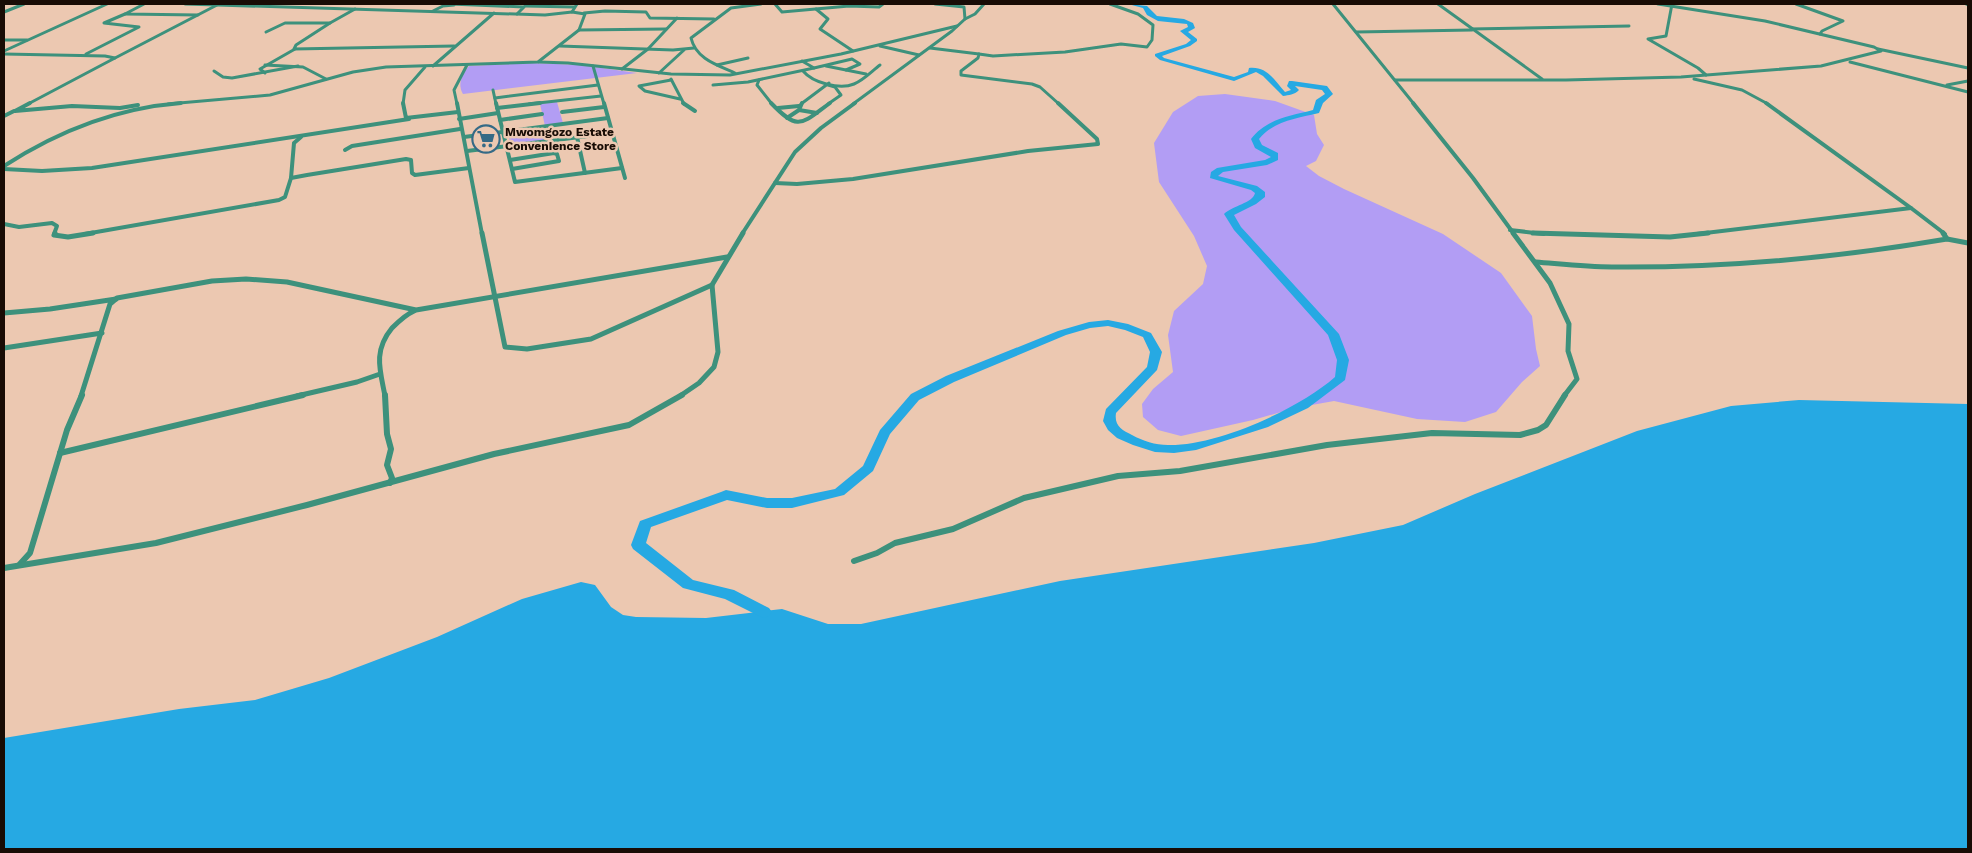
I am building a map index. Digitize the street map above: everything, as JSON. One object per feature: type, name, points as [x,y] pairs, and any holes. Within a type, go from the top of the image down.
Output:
[{"type":"street","points":[[4,12],[24,4]]},
{"type":"street","points":[[4,53],[107,4]]},
{"type":"street","points":[[83,55],[139,27],[104,23],[144,4]]},
{"type":"street","points":[[185,4],[245,4],[551,15],[572,12],[646,12],[650,18],[714,19]]},
{"type":"street","points":[[327,8],[336,4]]},
{"type":"street","points":[[450,4],[456,5]]},
{"type":"street","points":[[455,12],[486,8],[492,4]]},
{"type":"street","points":[[433,12],[443,6],[492,4],[575,6],[572,12]]},
{"type":"street","points":[[735,4],[692,36],[691,42],[694,48],[706,60],[737,74]]},
{"type":"street","points":[[731,8],[760,4]]},
{"type":"street","points":[[775,4],[782,12],[849,6],[879,7],[883,4]]},
{"type":"street","points":[[936,4],[964,7],[964,18]]},
{"type":"street","points":[[4,568],[156,543],[390,483],[494,454],[629,425],[682,395],[699,383],[710,372],[718,352],[712,285],[723,260],[795,152],[821,128],[919,55],[933,47],[959,25],[964,18],[975,14],[984,4]]},
{"type":"street","points":[[933,47],[993,56],[1065,52],[1121,44],[1147,47],[1152,40],[1153,24],[1138,14],[1110,4]]},
{"type":"street","points":[[854,561],[878,553],[895,543],[953,529],[1024,498],[1118,476],[1180,471],[1360,440],[1432,433],[1520,435],[1538,430],[1546,425],[1558,404],[1573,387],[1577,379],[1568,351],[1569,324],[1566,314],[1550,283],[1536,262],[1510,230],[1474,178],[1332,4]]},
{"type":"street","points":[[1438,4],[1532,74],[1546,80]]},
{"type":"street","points":[[1658,4],[1746,17],[1968,68]]},
{"type":"street","points":[[1796,4],[1842,21],[1822,31],[1820,34]]},
{"type":"street","points":[[4,116],[218,5]]},
{"type":"street","points":[[1672,5],[1668,17],[1666,36],[1648,39],[1698,68],[1706,75]]},
{"type":"street","points":[[517,14],[526,6]]},
{"type":"street","points":[[486,8],[489,13]]},
{"type":"street","points":[[295,49],[296,45],[355,9]]},
{"type":"street","points":[[816,9],[828,19],[820,27],[820,30],[853,50]]},
{"type":"street","points":[[409,119],[406,118],[403,103],[405,90],[421,69],[430,66],[494,13]]},
{"type":"street","points":[[538,62],[543,60],[578,30],[584,20],[584,13]]},
{"type":"street","points":[[125,14],[199,15]]},
{"type":"street","points":[[622,69],[648,49],[677,18]]},
{"type":"street","points":[[266,32],[285,23],[330,23]]},
{"type":"street","points":[[4,168],[49,140],[99,120],[142,108],[270,95],[326,79],[382,68],[538,62],[671,74],[737,74],[802,62],[959,25]]},
{"type":"street","points":[[1356,32],[1629,26]]},
{"type":"street","points":[[578,30],[666,29]]},
{"type":"street","points":[[4,40],[28,40]]},
{"type":"street","points":[[266,73],[260,70],[265,65],[295,49],[454,46]]},
{"type":"street","points":[[560,46],[684,50],[694,48]]},
{"type":"street","points":[[872,46],[890,47],[919,55]]},
{"type":"street","points":[[1395,80],[1546,80],[1686,77],[1760,72],[1848,62],[1881,52],[1878,48]]},
{"type":"street","points":[[659,73],[684,50]]},
{"type":"street","points":[[4,53],[112,56],[115,58]]},
{"type":"street","points":[[775,183],[791,184],[853,179],[1002,155],[1098,144],[1097,138],[1034,83],[998,80],[960,73],[978,58],[979,54]]},
{"type":"street","points":[[717,65],[748,58]]},
{"type":"street","points":[[714,85],[759,80],[852,59],[860,64],[846,70]]},
{"type":"street","points":[[802,62],[814,68]]},
{"type":"street","points":[[1848,62],[1968,92]]},
{"type":"street","points":[[265,65],[303,66],[326,79]]},
{"type":"street","points":[[467,65],[454,88],[460,128],[464,137],[496,297],[503,344],[508,348],[527,349],[591,339],[712,285]]},
{"type":"street","points":[[787,118],[828,84],[853,84],[880,65]]},
{"type":"street","points":[[214,71],[225,78],[266,73],[298,66]]},
{"type":"street","points":[[593,66],[625,178]]},
{"type":"street","points":[[824,66],[866,74]]},
{"type":"street","points":[[803,71],[805,75]]},
{"type":"street","points":[[759,80],[757,85],[759,89],[792,122],[802,123],[841,95],[835,87],[805,75],[793,73]]},
{"type":"street","points":[[671,74],[680,99],[690,110],[696,111]]},
{"type":"street","points":[[1686,77],[1731,86],[1751,94],[1911,208],[1946,235],[1947,239]]},
{"type":"street","points":[[672,80],[638,86],[642,90],[680,99]]},
{"type":"street","points":[[1943,85],[1968,81]]},
{"type":"street","points":[[495,98],[598,85]]},
{"type":"street","points":[[493,90],[515,182],[622,168]]},
{"type":"street","points":[[459,119],[498,111],[601,96]]},
{"type":"street","points":[[4,110],[14,111],[72,106],[120,108],[152,102],[194,102]]},
{"type":"street","points":[[562,112],[604,107]]},
{"type":"street","points":[[778,108],[799,108],[817,113]]},
{"type":"street","points":[[4,168],[42,171],[92,168],[458,112]]},
{"type":"street","points":[[500,120],[542,114]]},
{"type":"street","points":[[464,137],[608,118]]},
{"type":"street","points":[[345,150],[352,146],[460,128]]},
{"type":"street","points":[[467,152],[612,133]]},
{"type":"street","points":[[4,224],[19,227],[52,223],[57,226],[54,235],[78,235],[279,200],[285,197],[291,178],[294,143],[303,136]]},
{"type":"street","points":[[577,137],[585,173]]},
{"type":"street","points":[[510,160],[554,153],[557,154],[559,161],[512,169]]},
{"type":"street","points":[[291,178],[406,159],[410,160],[414,175],[469,168]]},
{"type":"street","points":[[1510,230],[1544,234],[1670,237],[1911,208]]},
{"type":"street","points":[[1536,262],[1610,267],[1712,266],[1877,251],[1947,239],[1968,243]]},
{"type":"street","points":[[390,483],[392,478],[387,458],[391,448],[388,438],[386,403],[380,374],[382,342],[404,316],[416,310],[723,260]]},
{"type":"street","points":[[4,313],[50,309],[212,281],[246,279],[287,282],[416,310]]},
{"type":"street","points":[[18,565],[30,553],[60,453],[87,382],[110,304],[117,298]]},
{"type":"street","points":[[4,348],[102,333]]},
{"type":"street","points":[[60,453],[364,380],[380,374]]},
{"type":"shaded area","points":[[532,63],[581,65],[637,73],[463,94],[461,90],[461,79],[469,66]]},
{"type":"shaded area","points":[[1225,94],[1275,101],[1314,115],[1317,134],[1324,145],[1316,161],[1306,166],[1319,176],[1344,189],[1443,234],[1501,273],[1532,316],[1540,366],[1522,382],[1496,412],[1465,422],[1417,419],[1334,401],[1295,408],[1253,420],[1181,436],[1158,430],[1143,417],[1142,404],[1153,389],[1173,372],[1168,335],[1174,311],[1203,284],[1207,266],[1194,236],[1159,182],[1154,143],[1173,112],[1198,96]]},
{"type":"shaded area","points":[[557,102],[563,123],[545,126],[540,104]]},
{"type":"shaded area","points":[[542,128],[545,140],[510,145],[508,132]]},
{"type":"water","points":[[1799,400],[1968,404],[1968,849],[4,849],[4,738],[179,709],[255,700],[329,678],[437,637],[522,599],[581,582],[595,585],[611,607],[623,615],[636,617],[706,618],[782,609],[828,624],[861,624],[1060,581],[1314,543],[1403,525],[1475,494],[1637,431],[1731,406]]},
{"type":"waterway","points":[[764,612],[729,594],[688,584],[638,545],[645,524],[726,495],[767,503],[792,503],[839,492],[868,468],[884,433],[915,397],[950,379],[1062,333],[1089,325],[1108,323],[1128,327],[1147,335],[1156,352],[1153,368],[1110,412],[1109,417],[1112,428],[1122,435],[1155,448],[1174,449],[1196,446],[1234,435],[1304,406],[1341,378],[1343,360],[1333,334],[1237,228],[1229,214],[1256,200],[1260,197],[1260,192],[1254,188],[1214,178],[1214,174],[1220,170],[1267,162],[1275,158],[1275,155],[1258,146],[1255,139],[1260,133],[1274,123],[1316,111],[1319,102],[1329,94],[1324,88],[1292,83],[1291,86],[1295,90],[1291,93],[1283,94],[1266,75],[1257,70],[1252,70],[1251,73],[1234,79],[1162,59],[1157,55],[1188,45],[1195,40],[1183,31],[1192,28],[1190,23],[1155,18],[1145,7],[1131,4]]},
{"type":"place","name":"Mwomgozo Estate Convenience Store","points":[[486,139]]}]
